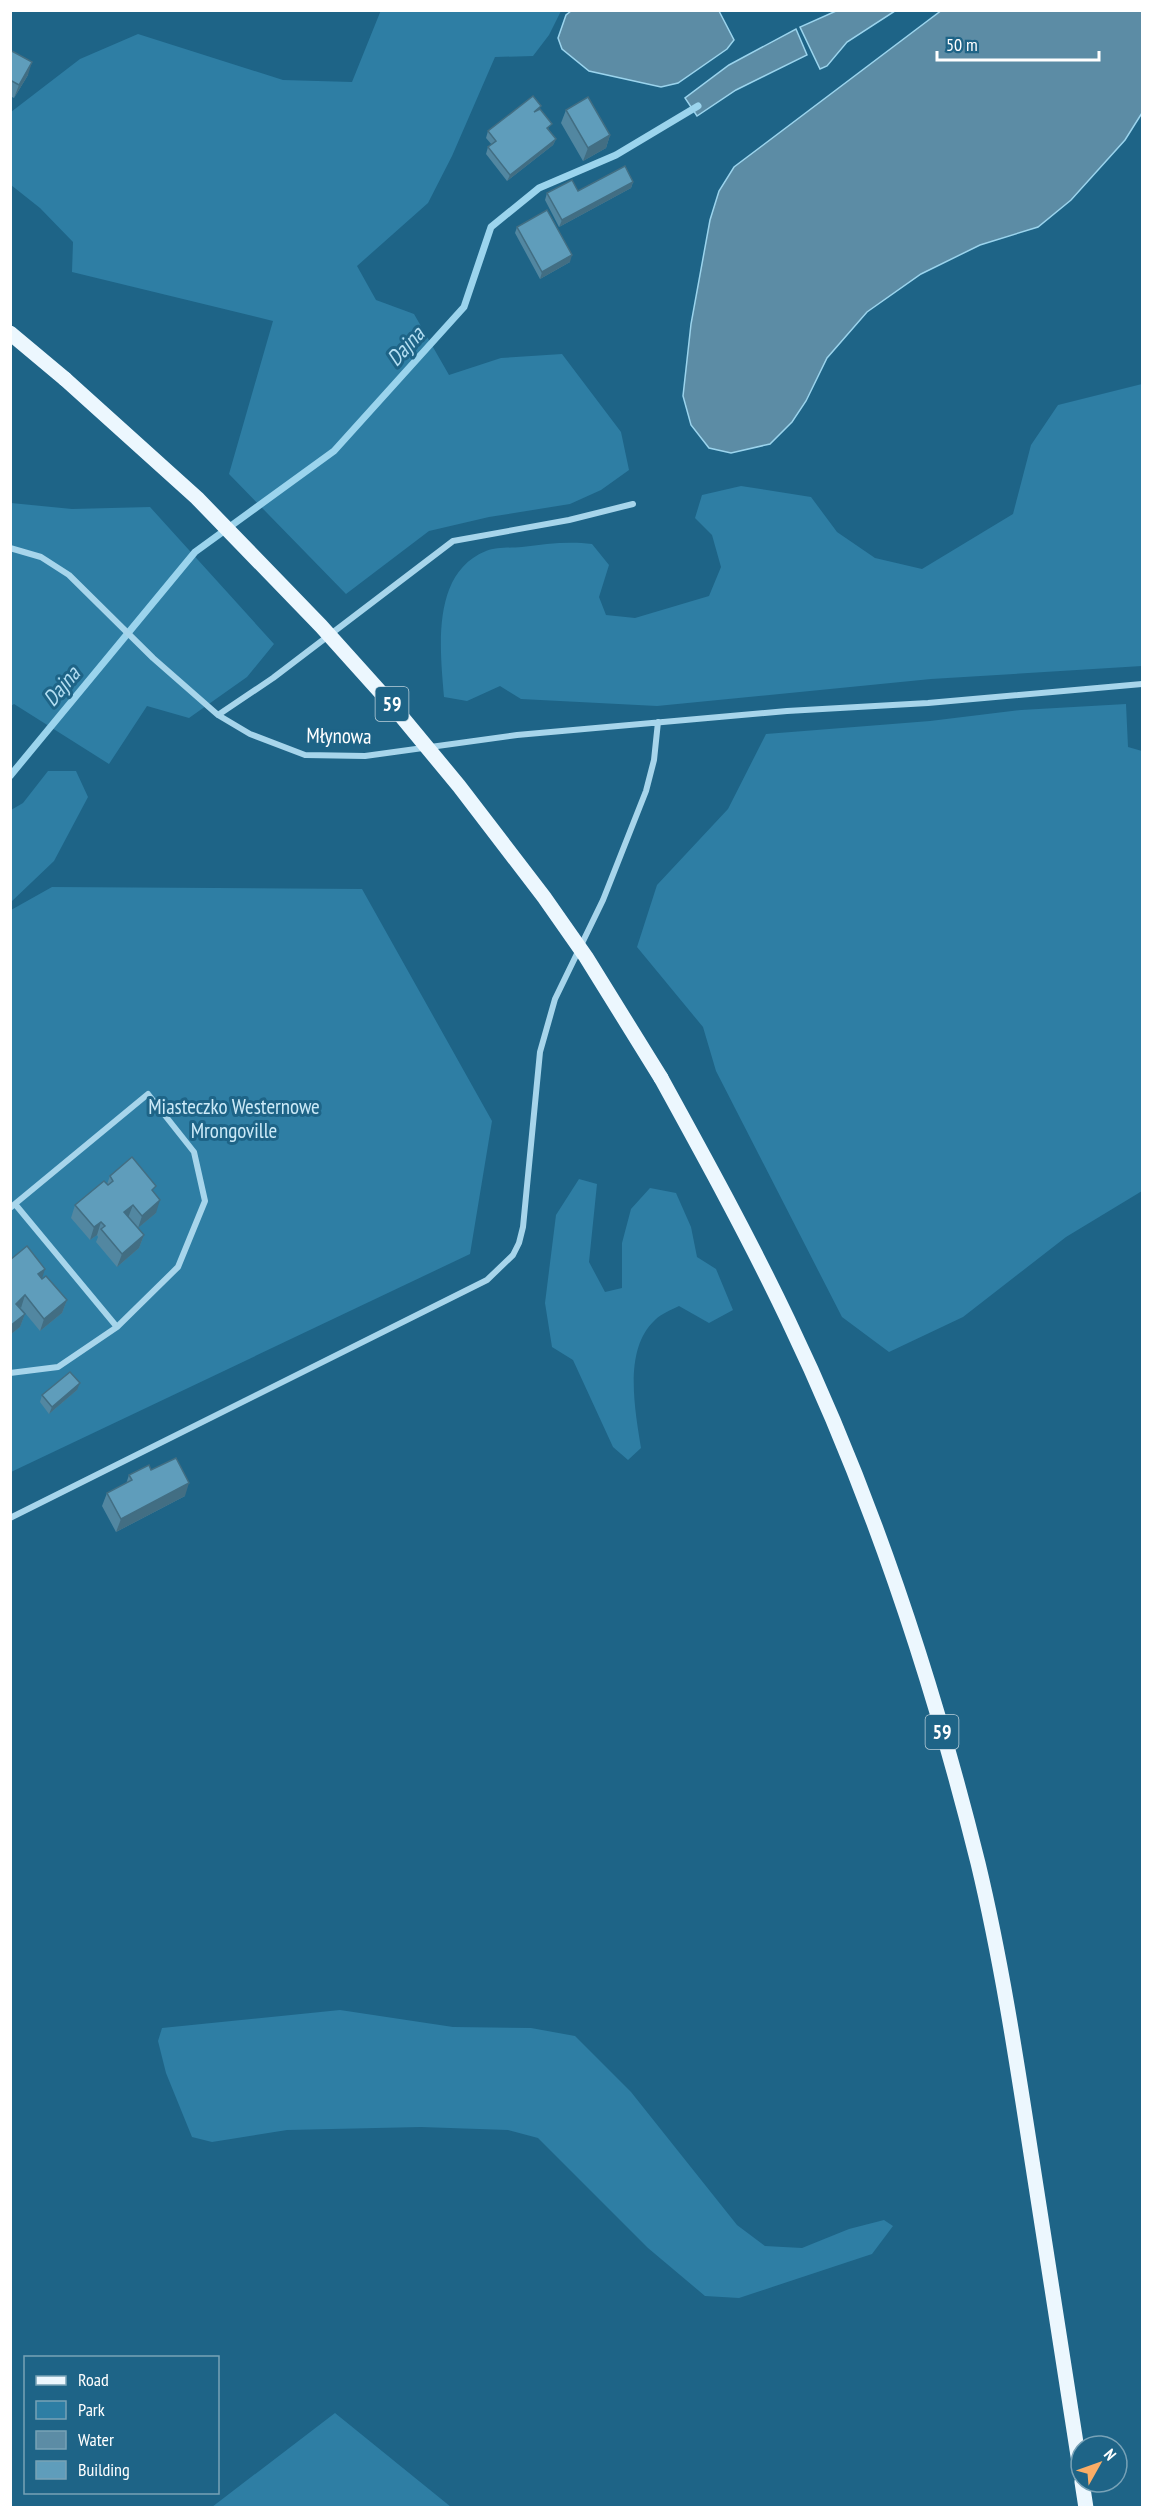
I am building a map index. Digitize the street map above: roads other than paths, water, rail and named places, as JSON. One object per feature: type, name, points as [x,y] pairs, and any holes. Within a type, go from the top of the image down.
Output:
[{"type":"main road","name":"59","points":[[10,333],[197,498],[321,626],[392,705],[459,786],[544,897],[586,957],[661,1078],[739,1219],[790,1323],[888,1559],[916,1643],[978,1866],[1019,2077],[1075,2434]]},
{"type":"street","points":[[218,715],[273,678],[453,541],[569,520],[633,504]]},
{"type":"street","name":"Młynowa","points":[[10,548],[41,557],[69,575],[153,658],[218,715],[250,734],[304,755],[365,756],[517,735],[788,711],[928,703],[1143,684]]},
{"type":"street","points":[[10,1518],[487,1280],[513,1256],[523,1227],[540,1052],[555,999],[603,900],[646,791],[654,760],[658,722]]},
{"type":"street","points":[[10,1373],[58,1367],[117,1327],[178,1267],[205,1200],[194,1152],[148,1094],[13,1206],[117,1327]]},
{"type":"water","points":[[942,10],[1142,11],[1142,113],[1125,140],[1071,200],[1038,227],[980,245],[921,274],[867,312],[827,358],[806,401],[792,422],[770,444],[731,453],[709,448],[691,425],[683,396],[691,324],[710,220],[719,191],[734,167]]},
{"type":"water","points":[[571,11],[719,11],[734,40],[727,49],[678,83],[661,87],[589,71],[562,49],[558,38],[566,15]]},
{"type":"water","points":[[836,11],[895,11],[847,42],[827,66],[820,69],[800,27]]},
{"type":"water","points":[[796,29],[807,55],[736,90],[697,116],[685,98],[729,65]]},
{"type":"waterway","name":"Dajna","points":[[10,776],[195,552],[334,451],[464,307],[491,227],[539,188],[616,155],[698,106]]},
{"type":"park label","name":"Miasteczko Westernowe Mrongoville","points":[[234,1119]]}]
